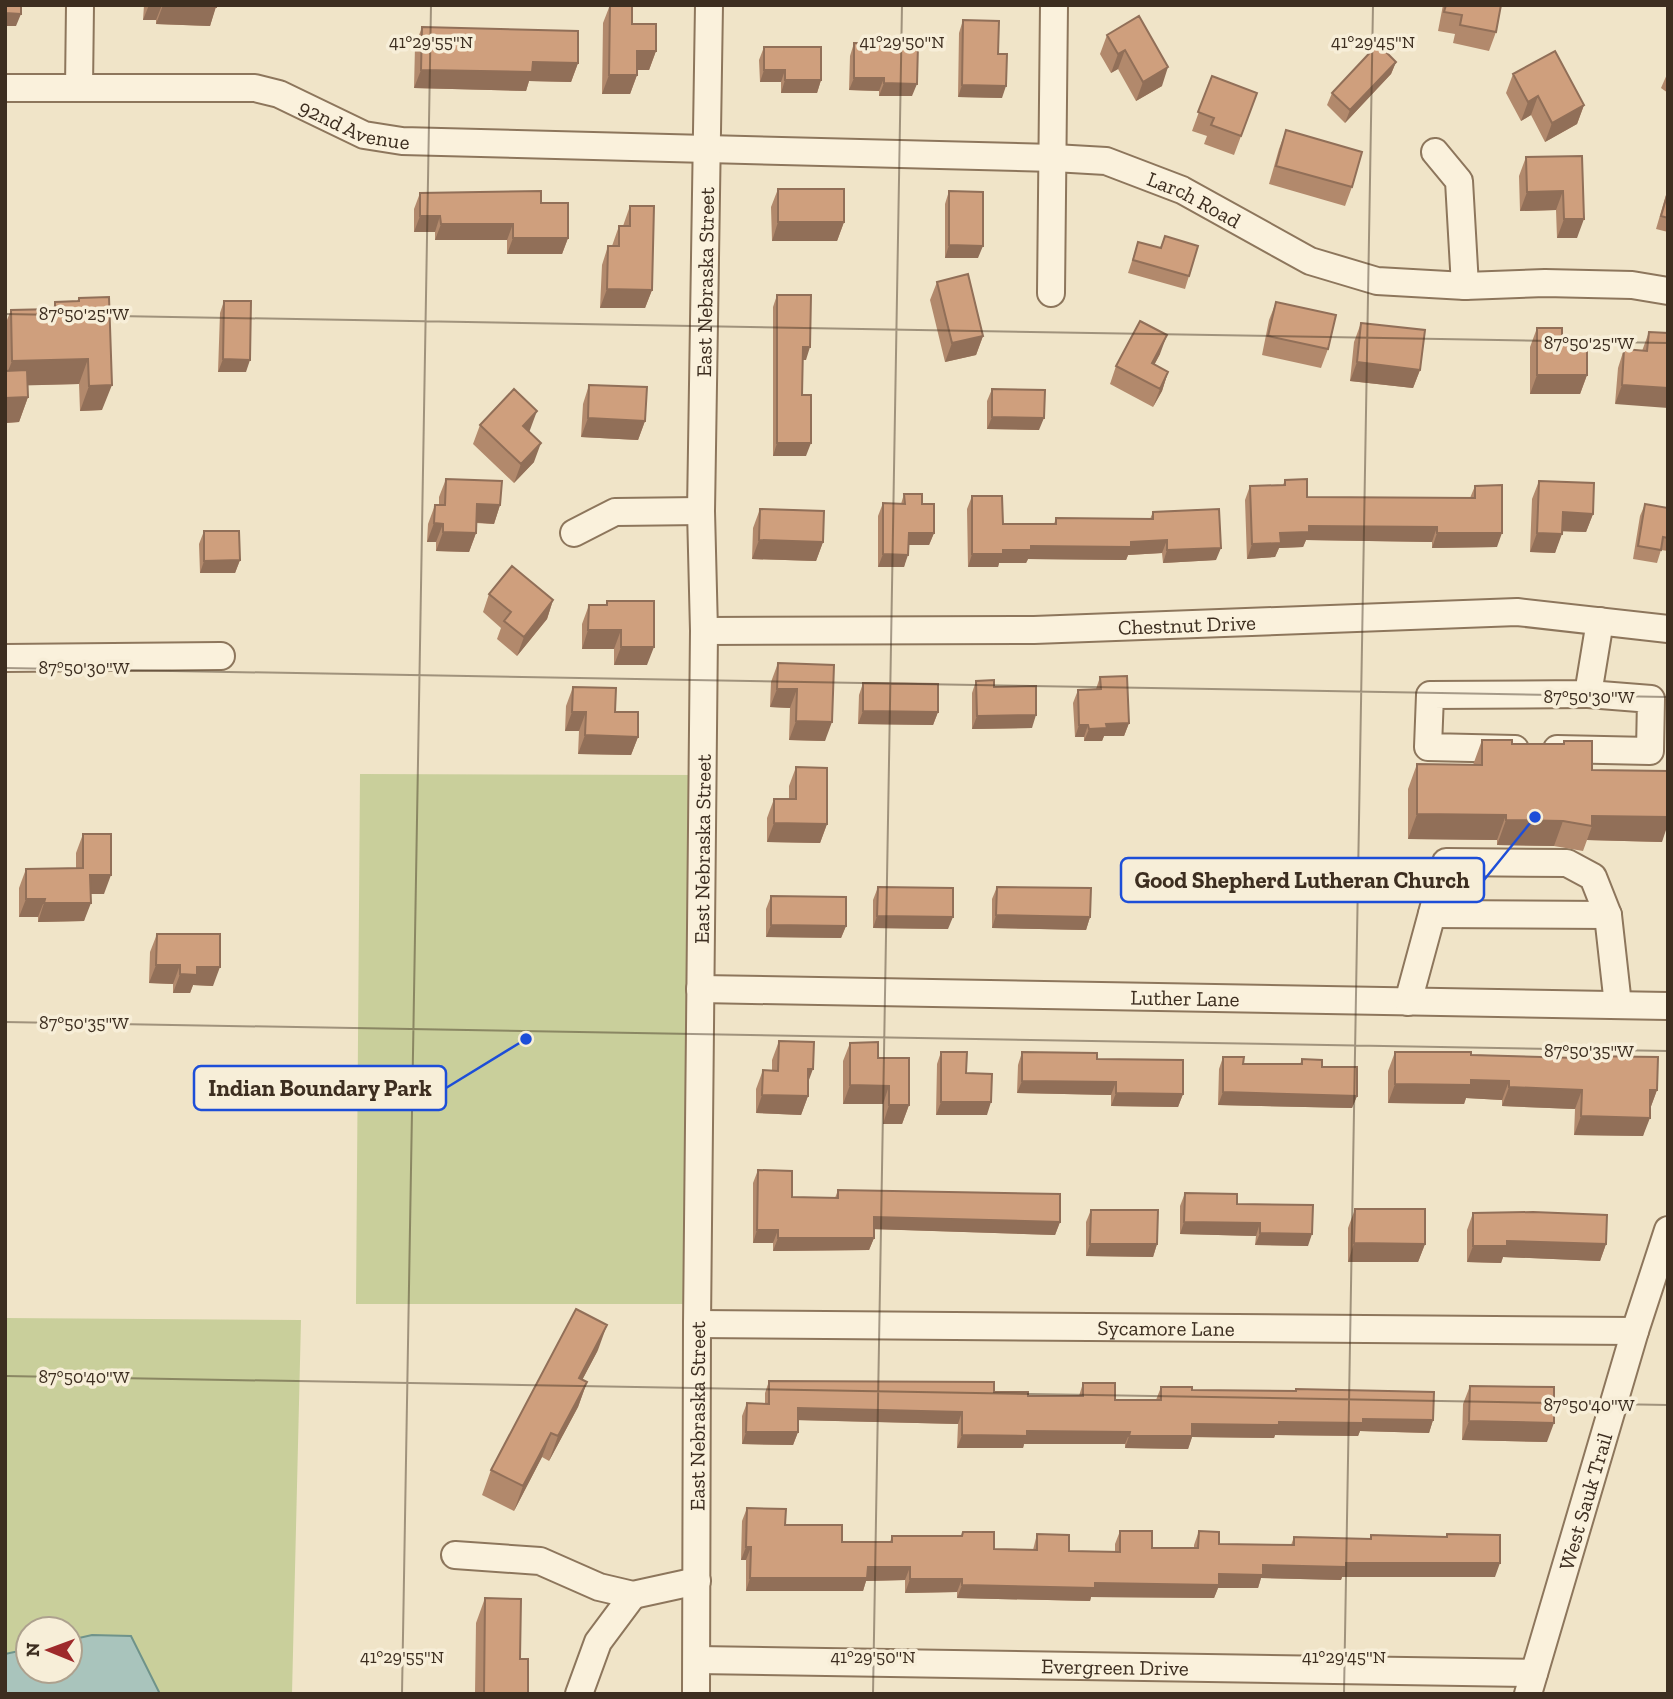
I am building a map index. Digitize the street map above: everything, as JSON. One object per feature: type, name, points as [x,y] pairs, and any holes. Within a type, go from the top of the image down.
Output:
[{"type":"street","points":[[79,88],[80,5]]},
{"type":"street","name":"East Nebraska Street","points":[[696,1694],[704,631],[701,511],[709,5]]},
{"type":"street","points":[[1051,293],[1054,5]]},
{"type":"street","name":"92nd Avenue","points":[[5,88],[255,88],[279,93],[364,135],[402,141],[708,148]]},
{"type":"street","name":"Larch Road","points":[[708,148],[1106,161],[1182,190],[1310,261],[1377,281],[1465,286],[1545,283],[1632,285],[1668,291]]},
{"type":"street","points":[[1435,152],[1459,181],[1465,286]]},
{"type":"street","points":[[575,533],[615,512],[701,511]]},
{"type":"street","name":"Chestnut Drive","points":[[704,631],[1034,630],[1517,612],[1668,629]]},
{"type":"street","points":[[1588,694],[1600,621]]},
{"type":"street","points":[[5,658],[221,656]]},
{"type":"street","points":[[1588,694],[1651,699],[1650,751],[1428,747],[1430,695],[1588,694]]},
{"type":"street","points":[[1408,1002],[1446,862],[1566,863],[1593,877],[1608,915],[1618,1005]]},
{"type":"street","points":[[1432,914],[1608,915]]},
{"type":"street","name":"Luther Lane","points":[[700,989],[1668,1006]]},
{"type":"street","name":"West Sauk Trail","points":[[1531,1683],[1635,1331],[1668,1230]]},
{"type":"street","name":"Sycamore Lane","points":[[697,1324],[1635,1331]]},
{"type":"street","points":[[454,1555],[540,1561],[600,1587],[633,1595],[697,1581]]},
{"type":"street","points":[[579,1694],[597,1642],[633,1595]]},
{"type":"street","name":"Evergreen Drive","points":[[696,1660],[1531,1683]]},
{"type":"green space","points":[[360,774],[697,775],[692,1304],[356,1304]]},
{"type":"green space","points":[[5,1318],[301,1320],[292,1694],[5,1694]]},
{"type":"water","points":[[131,1636],[160,1694],[5,1694],[5,1654],[14,1652],[14,1685],[84,1685],[84,1637]]},
{"type":"building","points":[[5,5],[21,5],[21,14],[5,13]]},
{"type":"building","points":[[164,5],[216,5],[216,7]]},
{"type":"building","points":[[610,5],[632,5],[632,24],[656,24],[656,51],[637,51],[637,75],[609,75]]},
{"type":"building","points":[[1446,5],[1501,5],[1496,32],[1460,25],[1462,15],[1444,12]]},
{"type":"building","points":[[1139,16],[1168,67],[1143,82],[1125,50],[1118,54],[1107,35]]},
{"type":"building","points":[[963,20],[999,21],[998,54],[1007,54],[1006,86],[962,85]]},
{"type":"building","points":[[422,27],[578,31],[578,63],[533,62],[532,72],[421,70]]},
{"type":"building","points":[[854,43],[918,44],[917,84],[884,83],[884,78],[854,78]]},
{"type":"building","points":[[1378,44],[1396,62],[1350,110],[1332,93]]},
{"type":"building","points":[[764,47],[821,47],[821,80],[785,80],[785,70],[764,70]]},
{"type":"building","points":[[1555,51],[1584,105],[1552,123],[1538,96],[1528,102],[1513,74]]},
{"type":"building","points":[[1212,76],[1257,93],[1241,136],[1211,125],[1214,118],[1198,112]]},
{"type":"building","points":[[1286,130],[1362,152],[1352,187],[1276,166]]},
{"type":"building","points":[[1582,156],[1584,219],[1564,219],[1563,191],[1527,192],[1526,157]]},
{"type":"building","points":[[778,189],[844,189],[844,222],[778,222]]},
{"type":"building","points":[[541,191],[541,203],[568,203],[568,238],[513,238],[513,224],[441,224],[440,216],[420,216],[420,193]]},
{"type":"building","points":[[949,191],[983,192],[983,246],[949,245]]},
{"type":"building","points":[[1668,192],[1668,218],[1661,216]]},
{"type":"building","points":[[630,206],[654,206],[652,290],[607,289],[608,246],[619,246],[619,226],[630,226]]},
{"type":"building","points":[[1165,236],[1198,246],[1189,276],[1133,260],[1138,242],[1161,248]]},
{"type":"building","points":[[968,274],[983,336],[952,343],[937,282]]},
{"type":"building","points":[[777,295],[811,295],[810,347],[803,347],[802,395],[811,395],[811,443],[777,443]]},
{"type":"building","points":[[109,297],[112,385],[89,386],[88,359],[12,361],[11,310],[55,309],[55,302]]},
{"type":"building","points":[[224,301],[251,301],[250,360],[223,359]]},
{"type":"building","points":[[1276,302],[1336,315],[1328,349],[1268,336]]},
{"type":"building","points":[[1140,321],[1167,335],[1152,363],[1168,372],[1160,389],[1116,366]]},
{"type":"building","points":[[1361,323],[1425,330],[1420,370],[1357,362]]},
{"type":"building","points":[[1537,328],[1562,328],[1562,343],[1587,343],[1587,375],[1537,375]]},
{"type":"building","points":[[1649,332],[1668,333],[1668,388],[1622,385],[1624,349],[1647,351]]},
{"type":"building","points":[[27,370],[28,397],[5,398],[5,371]]},
{"type":"building","points":[[589,385],[647,387],[645,421],[588,418]]},
{"type":"building","points":[[514,389],[537,411],[523,426],[541,443],[521,464],[480,425]]},
{"type":"building","points":[[992,389],[1045,390],[1044,418],[992,417]]},
{"type":"building","points":[[446,479],[502,481],[500,505],[477,504],[476,533],[443,532],[443,524],[434,523],[435,505],[445,505]]},
{"type":"building","points":[[1307,479],[1307,497],[1475,498],[1475,486],[1502,485],[1502,533],[1437,533],[1437,527],[1309,526],[1309,532],[1280,533],[1281,543],[1252,544],[1250,486],[1285,485],[1285,480]]},
{"type":"building","points":[[1539,481],[1594,483],[1593,514],[1563,512],[1562,534],[1537,533]]},
{"type":"building","points":[[904,494],[922,494],[922,504],[934,504],[934,533],[909,533],[908,555],[883,554],[883,503],[905,504]]},
{"type":"building","points":[[972,496],[1002,496],[1003,524],[1056,524],[1056,518],[1153,519],[1153,512],[1219,509],[1221,548],[1167,550],[1167,540],[1131,542],[1131,547],[1031,546],[1031,550],[1003,550],[1003,554],[972,554]]},
{"type":"building","points":[[1645,504],[1668,508],[1668,538],[1663,537],[1661,550],[1638,546]]},
{"type":"building","points":[[760,509],[824,511],[823,542],[759,540]]},
{"type":"building","points":[[204,531],[239,531],[240,560],[204,561]]},
{"type":"building","points":[[512,566],[553,600],[524,637],[504,621],[511,612],[489,594]]},
{"type":"building","points":[[607,601],[654,601],[654,647],[621,647],[621,630],[588,630],[589,605],[607,605]]},
{"type":"building","points":[[778,663],[834,665],[832,722],[796,721],[797,689],[777,689]]},
{"type":"building","points":[[1127,676],[1129,723],[1106,724],[1107,728],[1089,729],[1088,725],[1079,725],[1078,690],[1101,689],[1100,677]]},
{"type":"building","points":[[994,680],[994,687],[1036,686],[1036,715],[977,716],[976,681]]},
{"type":"building","points":[[863,683],[938,684],[938,712],[863,711]]},
{"type":"building","points":[[573,687],[616,688],[615,712],[638,712],[638,737],[585,735],[586,712],[572,712]]},
{"type":"building","points":[[1482,740],[1512,740],[1512,744],[1592,741],[1592,770],[1668,771],[1668,817],[1592,816],[1592,826],[1563,821],[1506,820],[1506,815],[1417,814],[1417,764],[1482,765]]},
{"type":"building","points":[[796,767],[827,768],[827,824],[774,823],[774,799],[796,799]]},
{"type":"building","points":[[83,834],[111,834],[111,875],[90,875],[91,903],[44,903],[45,899],[26,899],[26,869],[83,868]]},
{"type":"building","points":[[878,887],[953,888],[953,917],[877,916]]},
{"type":"building","points":[[997,887],[1091,888],[1090,917],[996,915]]},
{"type":"building","points":[[771,896],[846,897],[846,926],[771,925]]},
{"type":"building","points":[[157,934],[220,934],[220,967],[197,967],[197,975],[180,974],[180,965],[156,965]]},
{"type":"building","points":[[779,1041],[814,1042],[813,1069],[808,1069],[808,1096],[762,1095],[763,1070],[778,1071]]},
{"type":"building","points":[[878,1042],[878,1058],[909,1058],[909,1105],[889,1105],[889,1086],[850,1085],[850,1043]]},
{"type":"building","points":[[941,1052],[967,1052],[966,1073],[992,1074],[991,1102],[941,1102]]},
{"type":"building","points":[[1022,1052],[1097,1053],[1097,1059],[1183,1060],[1183,1094],[1116,1093],[1116,1082],[1022,1081]]},
{"type":"building","points":[[1395,1052],[1471,1052],[1471,1055],[1577,1058],[1658,1057],[1657,1090],[1650,1090],[1650,1118],[1581,1116],[1582,1090],[1509,1087],[1509,1081],[1471,1080],[1471,1085],[1395,1084]]},
{"type":"building","points":[[1223,1057],[1244,1057],[1243,1064],[1302,1064],[1302,1059],[1322,1060],[1322,1067],[1357,1067],[1357,1096],[1223,1092]]},
{"type":"building","points":[[758,1170],[792,1171],[792,1197],[838,1198],[838,1190],[1060,1194],[1060,1222],[874,1217],[874,1238],[778,1238],[778,1230],[757,1230]]},
{"type":"building","points":[[1185,1193],[1237,1194],[1237,1204],[1313,1205],[1312,1234],[1260,1233],[1260,1223],[1184,1222]]},
{"type":"building","points":[[1355,1209],[1425,1209],[1425,1244],[1354,1243]]},
{"type":"building","points":[[1091,1210],[1158,1210],[1157,1244],[1090,1244]]},
{"type":"building","points":[[1473,1213],[1607,1215],[1606,1244],[1507,1241],[1507,1246],[1473,1246]]},
{"type":"building","points":[[576,1309],[607,1325],[579,1378],[587,1382],[558,1436],[551,1433],[523,1486],[491,1470]]},
{"type":"building","points":[[769,1381],[994,1382],[994,1392],[1028,1392],[1028,1396],[1083,1396],[1083,1383],[1115,1383],[1115,1400],[1161,1400],[1161,1387],[1192,1387],[1192,1390],[1434,1392],[1433,1420],[1363,1419],[1363,1423],[1279,1422],[1279,1425],[1192,1424],[1192,1436],[1129,1436],[1130,1432],[1027,1431],[1027,1436],[962,1435],[962,1412],[798,1408],[798,1432],[746,1432],[747,1403],[769,1404]]},
{"type":"building","points":[[1470,1386],[1554,1387],[1554,1423],[1469,1421]]},
{"type":"building","points":[[747,1508],[786,1509],[785,1525],[842,1525],[842,1542],[892,1542],[892,1536],[962,1536],[963,1532],[994,1532],[994,1549],[1037,1550],[1037,1534],[1069,1535],[1069,1551],[1120,1552],[1120,1531],[1152,1531],[1152,1548],[1198,1548],[1199,1531],[1219,1532],[1219,1544],[1294,1545],[1294,1537],[1371,1539],[1371,1535],[1500,1535],[1500,1563],[1346,1563],[1346,1567],[1263,1565],[1263,1575],[1219,1574],[1219,1585],[1095,1583],[1095,1588],[962,1585],[962,1579],[910,1579],[910,1567],[868,1567],[867,1578],[750,1578],[751,1547],[746,1547]]},
{"type":"building","points":[[485,1598],[521,1599],[520,1659],[528,1659],[528,1694],[484,1694]]},
{"type":"place","name":"Good Shepherd Lutheran Church","points":[[1535,817]]},
{"type":"place","name":"Indian Boundary Park","points":[[526,1039]]}]
